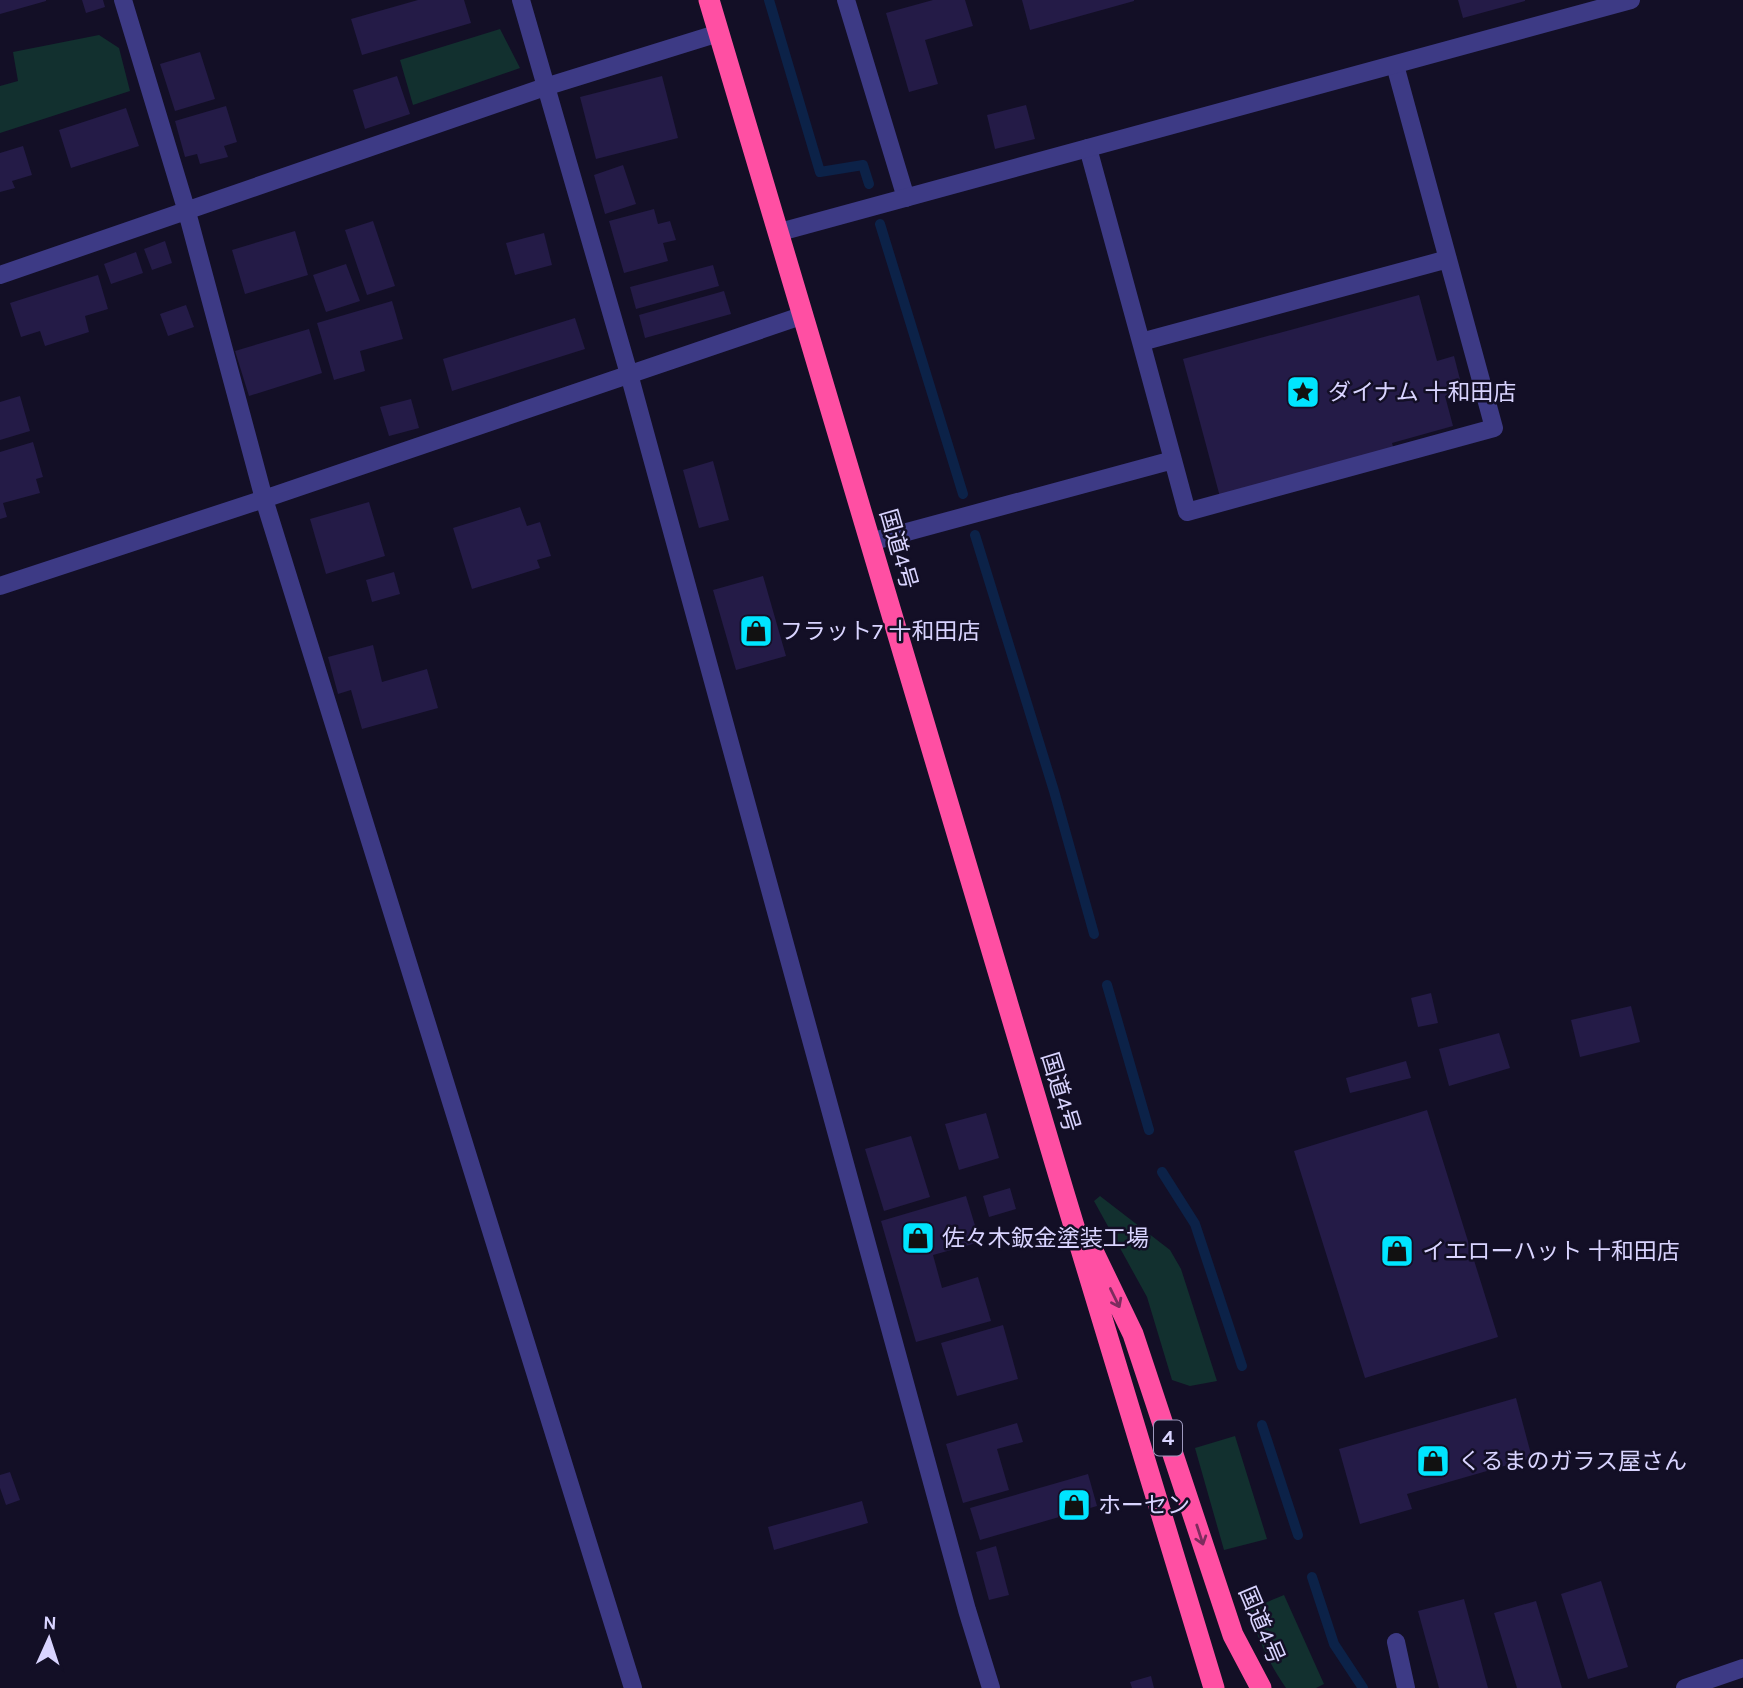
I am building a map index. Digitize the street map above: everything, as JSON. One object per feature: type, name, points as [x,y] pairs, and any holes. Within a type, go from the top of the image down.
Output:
[{"type":"highway","name":"国道4号","points":[[709,0],[1214,1688]]},
{"type":"highway","name":"国道4号","points":[[1064,1193],[1133,1335],[1233,1635],[1261,1688]]},
{"type":"street","points":[[123,0],[187,212],[264,499],[633,1688]]},
{"type":"street","points":[[521,0],[629,374],[967,1610],[991,1688]]},
{"type":"street","points":[[846,0],[906,198]]},
{"type":"street","points":[[780,232],[1630,0]]},
{"type":"street","points":[[0,275],[545,87],[719,33]]},
{"type":"street","points":[[1088,148],[1186,512],[1494,428],[1395,65]]},
{"type":"street","points":[[1140,342],[1448,258]]},
{"type":"street","points":[[0,586],[264,499],[804,314]]},
{"type":"street","points":[[870,542],[1172,460]]},
{"type":"street","points":[[1396,1642],[1406,1688]]},
{"type":"street","points":[[1685,1688],[1743,1668]]},
{"type":"green space","points":[[500,29],[520,68],[413,105],[400,60]]},
{"type":"green space","points":[[99,35],[119,48],[130,91],[0,133],[0,86],[18,81],[13,52]]},
{"type":"green space","points":[[1100,1196],[1170,1250],[1181,1269],[1217,1381],[1190,1386],[1172,1380],[1147,1297],[1094,1201]]},
{"type":"green space","points":[[1235,1436],[1267,1539],[1224,1550],[1195,1448]]},
{"type":"green space","points":[[1284,1595],[1324,1684],[1316,1688],[1286,1688],[1264,1650],[1248,1610]]},
{"type":"building","points":[[0,0],[46,0],[46,1],[0,14]]},
{"type":"building","points":[[82,0],[103,0],[105,7],[86,13]]},
{"type":"building","points":[[418,0],[464,0],[471,23],[362,55],[351,19]]},
{"type":"building","points":[[933,0],[965,0],[973,26],[925,40],[938,84],[909,92],[886,13]]},
{"type":"building","points":[[1022,0],[1134,0],[1134,1],[1030,30]]},
{"type":"building","points":[[1458,0],[1525,0],[1525,1],[1463,18]]},
{"type":"building","points":[[200,52],[215,99],[175,111],[160,64]]},
{"type":"building","points":[[397,76],[410,114],[365,129],[353,90]]},
{"type":"building","points":[[662,76],[678,138],[596,159],[580,97]]},
{"type":"building","points":[[1026,105],[1035,139],[995,149],[987,115]]},
{"type":"building","points":[[226,106],[237,142],[224,146],[228,157],[200,164],[197,154],[185,157],[175,121]]},
{"type":"building","points":[[126,108],[139,146],[71,168],[59,130]]},
{"type":"building","points":[[23,146],[32,175],[12,181],[15,188],[0,192],[0,153]]},
{"type":"building","points":[[623,165],[636,204],[605,214],[594,175]]},
{"type":"building","points":[[654,209],[658,224],[670,221],[676,240],[663,243],[668,261],[624,273],[609,221]]},
{"type":"building","points":[[373,221],[395,286],[367,295],[345,230]]},
{"type":"building","points":[[295,231],[308,275],[245,294],[232,250]]},
{"type":"building","points":[[544,233],[552,265],[515,275],[506,243]]},
{"type":"building","points":[[165,241],[172,263],[152,270],[144,249]]},
{"type":"building","points":[[136,252],[143,273],[111,284],[104,264]]},
{"type":"building","points":[[346,264],[360,301],[326,312],[313,275]]},
{"type":"building","points":[[713,265],[719,286],[636,309],[630,287]]},
{"type":"building","points":[[98,275],[108,309],[85,316],[89,332],[45,346],[40,331],[21,337],[10,303]]},
{"type":"building","points":[[724,291],[731,314],[645,338],[639,315]]},
{"type":"building","points":[[1419,295],[1437,361],[1454,356],[1463,391],[1445,396],[1453,426],[1392,443],[1394,450],[1220,497],[1183,359]]},
{"type":"building","points":[[392,301],[403,339],[360,351],[365,371],[334,380],[317,323]]},
{"type":"building","points":[[186,305],[194,327],[168,336],[160,314]]},
{"type":"building","points":[[575,318],[585,349],[452,391],[443,359]]},
{"type":"building","points":[[309,329],[322,373],[249,396],[235,351]]},
{"type":"building","points":[[20,396],[30,431],[0,440],[0,402]]},
{"type":"building","points":[[411,399],[419,428],[389,436],[380,407]]},
{"type":"building","points":[[33,442],[43,477],[36,479],[40,493],[3,503],[7,517],[0,519],[0,452]]},
{"type":"building","points":[[713,461],[729,520],[699,528],[683,470]]},
{"type":"building","points":[[369,502],[385,556],[326,574],[310,519]]},
{"type":"building","points":[[520,507],[527,526],[540,522],[551,556],[537,560],[540,568],[472,589],[453,528]]},
{"type":"building","points":[[394,572],[400,594],[372,602],[366,580]]},
{"type":"building","points":[[763,576],[786,656],[736,670],[713,590]]},
{"type":"building","points":[[373,645],[382,682],[427,669],[438,708],[362,729],[351,690],[338,694],[328,657]]},
{"type":"building","points":[[1431,993],[1438,1023],[1418,1027],[1411,998]]},
{"type":"building","points":[[1631,1006],[1640,1042],[1580,1057],[1571,1020]]},
{"type":"building","points":[[1499,1033],[1510,1068],[1449,1086],[1439,1049]]},
{"type":"building","points":[[1406,1061],[1411,1078],[1350,1093],[1346,1078]]},
{"type":"building","points":[[1427,1110],[1498,1337],[1365,1378],[1294,1151]]},
{"type":"building","points":[[986,1113],[999,1158],[959,1170],[945,1124]]},
{"type":"building","points":[[911,1136],[930,1197],[884,1211],[865,1149]]},
{"type":"building","points":[[1010,1188],[1016,1209],[989,1217],[983,1196]]},
{"type":"building","points":[[966,1196],[980,1242],[933,1255],[942,1288],[978,1277],[991,1321],[916,1342],[881,1221]]},
{"type":"building","points":[[1003,1325],[1018,1379],[957,1396],[941,1343]]},
{"type":"building","points":[[1516,1398],[1532,1458],[1407,1494],[1412,1509],[1360,1524],[1339,1449]]},
{"type":"building","points":[[1017,1423],[1023,1442],[997,1449],[1009,1490],[963,1503],[946,1444]]},
{"type":"building","points":[[10,1472],[20,1500],[6,1505],[0,1488],[0,1475]]},
{"type":"building","points":[[1088,1474],[1097,1506],[980,1540],[970,1508]]},
{"type":"building","points":[[862,1501],[868,1523],[774,1550],[768,1527]]},
{"type":"building","points":[[996,1546],[1009,1595],[989,1600],[976,1552]]},
{"type":"building","points":[[1601,1581],[1628,1667],[1588,1679],[1561,1594]]},
{"type":"building","points":[[1464,1599],[1488,1688],[1439,1688],[1418,1611]]},
{"type":"building","points":[[1536,1601],[1562,1688],[1517,1688],[1494,1613]]},
{"type":"building","points":[[1151,1676],[1154,1688],[1132,1688],[1130,1682]]},
{"type":"waterway","points":[[769,0],[820,172],[863,165],[869,184]]},
{"type":"waterway","points":[[880,224],[963,494]]},
{"type":"waterway","points":[[975,535],[1054,791],[1094,934]]},
{"type":"waterway","points":[[1107,985],[1149,1130]]},
{"type":"waterway","points":[[1162,1172],[1195,1224],[1242,1366]]},
{"type":"waterway","points":[[1262,1425],[1298,1535]]},
{"type":"waterway","points":[[1312,1577],[1334,1644],[1363,1688]]},
{"type":"place","name":"ダイナム 十和田店","points":[[1303,392]]},
{"type":"place","name":"フラット7 十和田店","points":[[756,631]]},
{"type":"place","name":"佐々木鈑金塗装工場","points":[[918,1238]]},
{"type":"place","name":"イエローハット 十和田店","points":[[1397,1251]]},
{"type":"place","name":"くるまのガラス屋さん","points":[[1433,1461]]},
{"type":"place","name":"ホーセン","points":[[1074,1505]]}]
